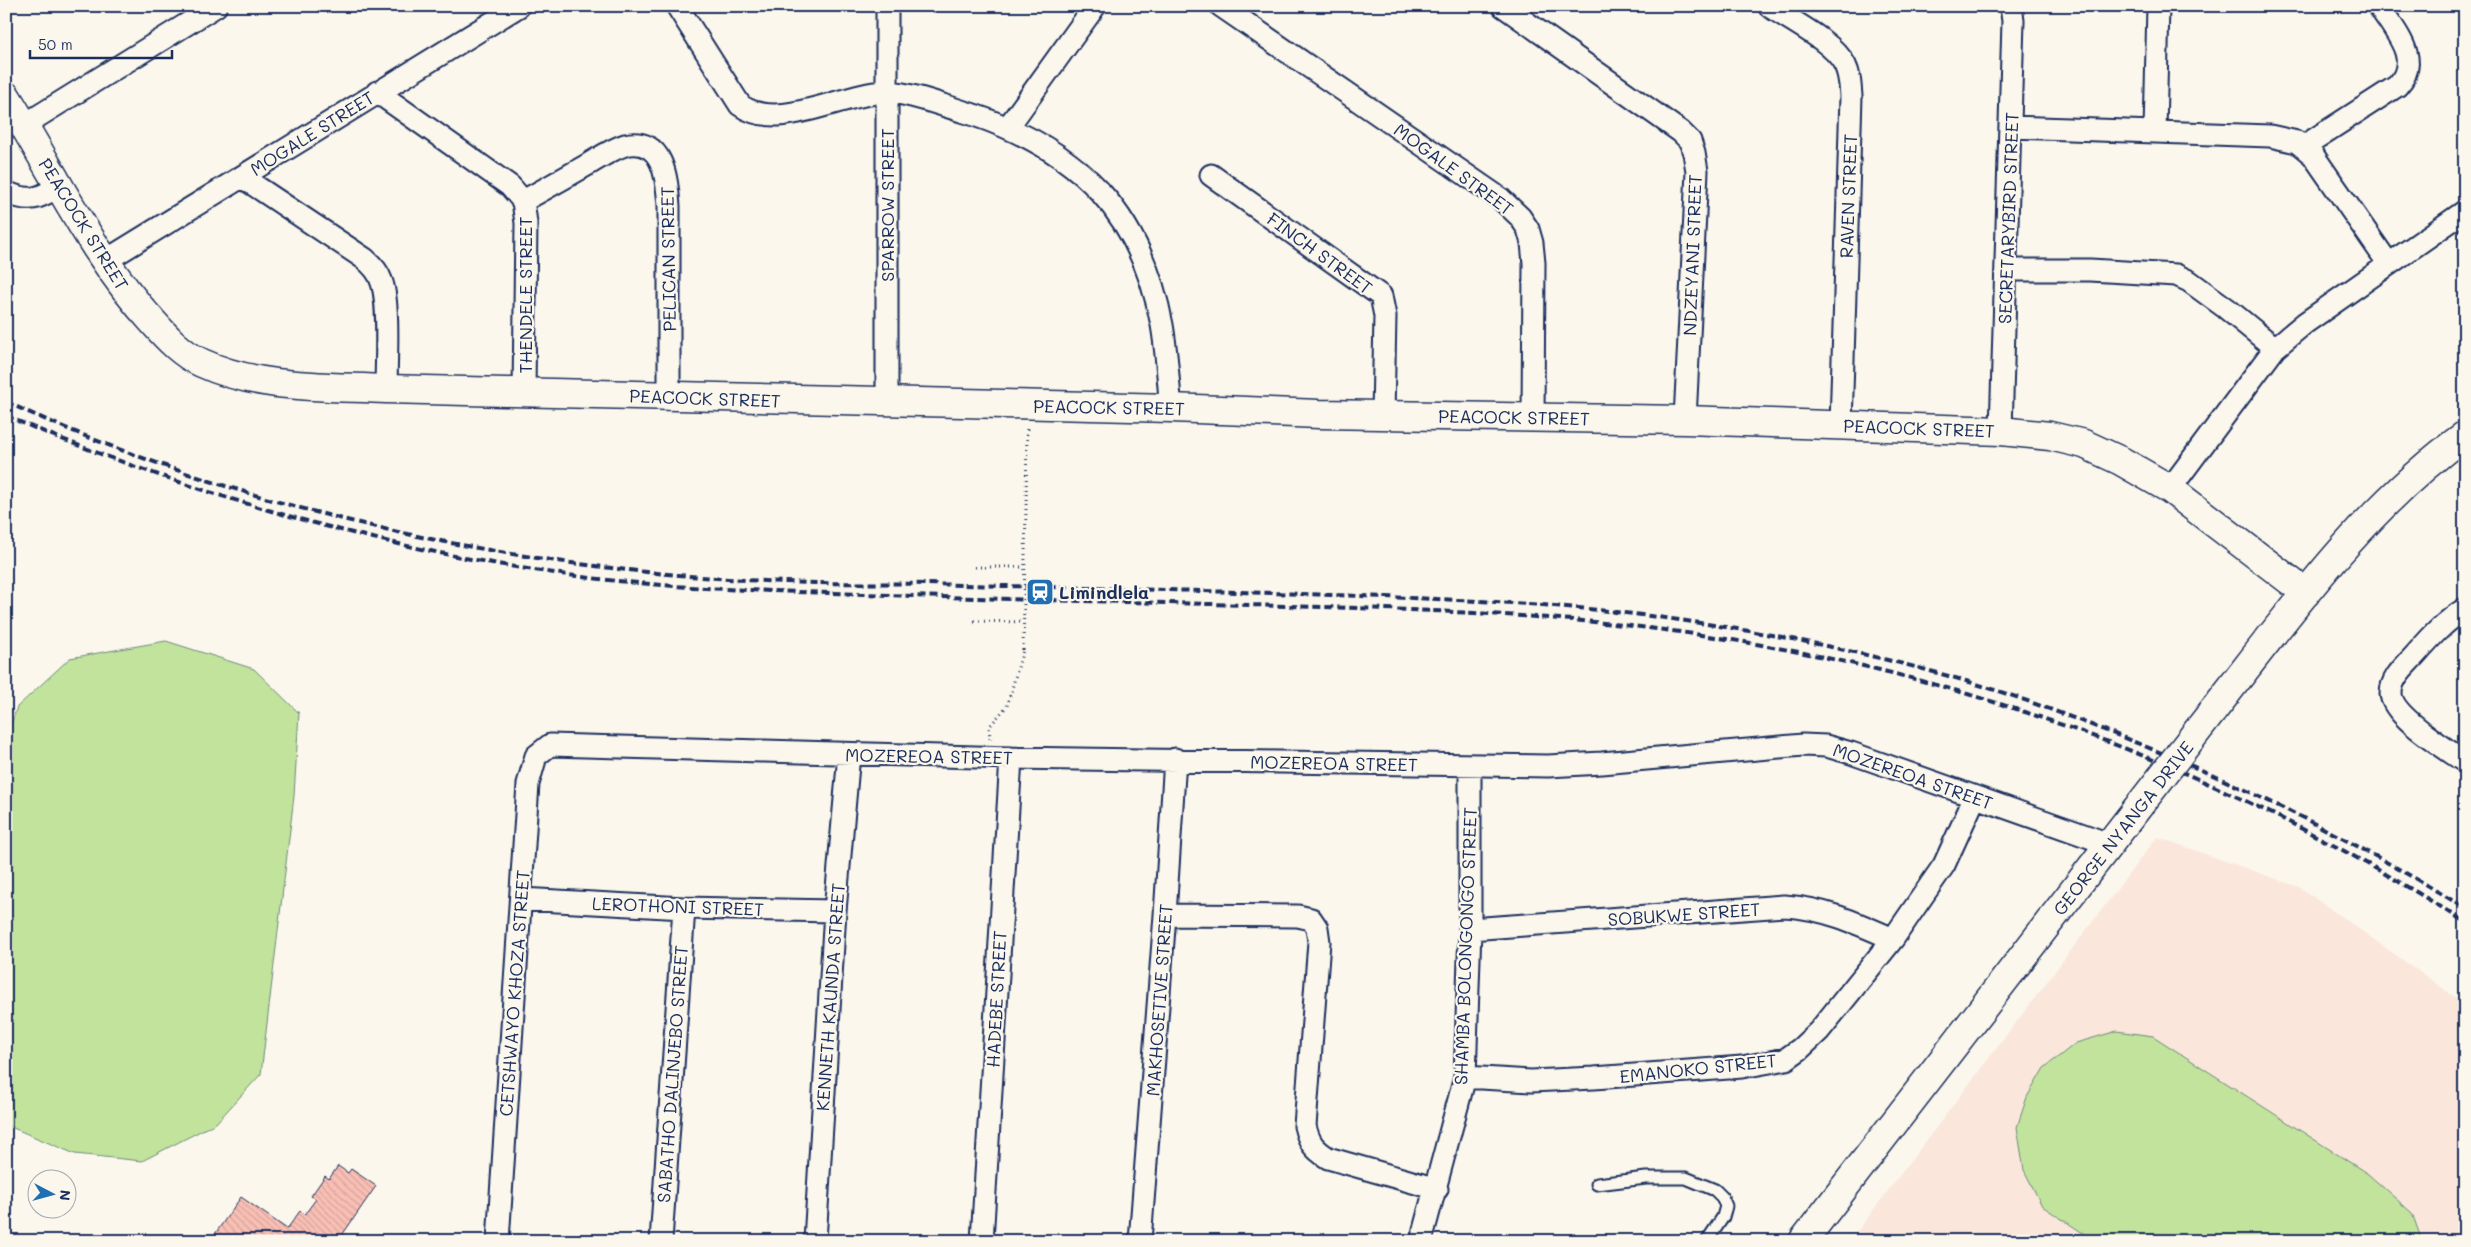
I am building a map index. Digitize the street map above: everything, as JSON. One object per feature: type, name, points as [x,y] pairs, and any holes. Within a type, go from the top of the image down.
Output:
[{"type":"street","points":[[24,125],[216,6]]},
{"type":"street","name":"MOGALE STREET","points":[[105,261],[519,6]]},
{"type":"street","points":[[677,6],[740,105],[749,112],[762,115],[787,114],[887,92],[941,105],[1008,127],[1075,166],[1114,207],[1131,233],[1144,260],[1154,289],[1163,335],[1171,408]]},
{"type":"street","name":"SPARROW STREET","points":[[887,6],[887,403]]},
{"type":"street","points":[[1008,127],[1095,6]]},
{"type":"street","name":"MOGALE STREET","points":[[1221,6],[1501,199],[1520,217],[1528,229],[1534,263],[1533,417]]},
{"type":"street","name":"NDZEYANI STREET","points":[[1503,6],[1663,117],[1681,132],[1692,147],[1697,171],[1697,187],[1685,420]]},
{"type":"street","name":"RAVEN STREET","points":[[1769,6],[1836,52],[1845,64],[1849,77],[1850,113],[1841,425]]},
{"type":"street","name":"SECRETARYBIRD STREET","points":[[2001,430],[2011,127],[2013,21],[2011,6]]},
{"type":"street","points":[[2155,131],[2158,6]]},
{"type":"street","points":[[2304,146],[2397,86],[2409,69],[2406,52],[2379,6]]},
{"type":"street","name":"THENDELE STREET","points":[[377,92],[510,186],[523,201],[526,223],[524,393]]},
{"type":"street","name":"PEACOCK STREET","points":[[6,96],[59,186],[123,288],[168,339],[202,363],[242,376],[290,384],[386,389],[887,403],[1685,420],[2001,430],[2050,436],[2084,444],[2121,461],[2170,489],[2306,593]]},
{"type":"street","points":[[2011,127],[2270,136],[2304,146],[2320,165],[2388,263]]},
{"type":"street","name":"PELICAN STREET","points":[[523,201],[626,145],[646,146],[656,154],[663,164],[667,180],[669,206],[669,397]]},
{"type":"street","name":"FINCH STREET","points":[[1211,175],[1381,296],[1385,316],[1383,414]]},
{"type":"street","points":[[242,177],[365,259],[377,272],[382,282],[385,298],[386,389]]},
{"type":"street","points":[[6,192],[33,199],[41,198],[59,186]]},
{"type":"street","points":[[2170,489],[2276,348],[2305,323],[2388,263],[2465,211]]},
{"type":"street","points":[[2006,270],[2090,270],[2176,275],[2190,281],[2276,348]]},
{"type":"street","name":"GEORGE NYANGA DRIVE","points":[[1803,1241],[2109,844],[2306,593],[2355,534],[2388,500],[2429,463],[2465,435]]},
{"type":"street","points":[[2465,608],[2439,629],[2400,672],[2394,681],[2391,695],[2393,703],[2406,719],[2465,762]]},
{"type":"street","name":"MOZEREOA STREET","points":[[543,750],[550,745],[562,743],[849,754],[1470,766],[1578,765],[1803,745],[1826,746],[1886,764],[2109,844]]},
{"type":"street","name":"CETSHWAYO KHOZA STREET","points":[[498,1241],[528,784],[536,756],[543,750]]},
{"type":"street","name":"KENNETH KAUNDA STREET","points":[[815,1241],[835,910],[849,754]]},
{"type":"street","name":"HADEBE STREET","points":[[982,1241],[1011,758]]},
{"type":"street","name":"MAKHOSETIVE STREET","points":[[1140,1241],[1166,915],[1175,759]]},
{"type":"street","name":"SHAMBA BOLONGONGO STREET","points":[[1422,1241],[1465,1077],[1470,929],[1470,766]]},
{"type":"street","name":"EMANOKO STREET","points":[[1465,1077],[1531,1081],[1594,1078],[1742,1067],[1786,1059],[1800,1050],[1819,1031],[1893,939],[1944,865],[1975,797]]},
{"type":"street","name":"LEROTHONI STREET","points":[[521,899],[684,908],[835,910]]},
{"type":"street","name":"SOBUKWE STREET","points":[[1470,929],[1784,906],[1807,907],[1829,913],[1893,939]]},
{"type":"street","name":"SABATHO DALINJEBO STREET","points":[[661,1241],[684,908]]},
{"type":"street","points":[[1166,915],[1298,916],[1311,919],[1317,928],[1319,942],[1306,1126],[1308,1139],[1314,1149],[1328,1158],[1437,1189]]},
{"type":"lane","points":[[1597,1184],[1646,1178],[1686,1178],[1715,1190],[1722,1197],[1726,1206],[1723,1217],[1707,1241]]},
{"type":"path","points":[[990,757],[989,727],[1007,706],[1023,650],[1027,405]]},
{"type":"path","points":[[975,567],[1024,567]]},
{"type":"path","points":[[974,621],[1023,622]]},
{"type":"shaded area","points":[[2157,837],[2299,887],[2465,1004],[2465,1241],[1850,1241]]},
{"type":"green space","points":[[166,641],[254,669],[299,713],[294,796],[261,1074],[216,1123],[142,1161],[75,1154],[6,1125],[6,739],[17,707],[70,658]]},
{"type":"green space","points":[[2117,1031],[2153,1036],[2368,1174],[2412,1213],[2422,1241],[2095,1241],[2042,1206],[2024,1170],[2017,1127],[2027,1097],[2044,1068],[2076,1043]]},
{"type":"building","points":[[338,1166],[348,1173],[351,1169],[376,1186],[338,1241],[210,1241],[241,1197],[287,1229],[300,1211],[305,1214],[316,1199],[311,1196],[325,1176],[329,1179]]},
{"type":"railway","points":[[6,402],[98,441],[193,475],[289,505],[387,530],[486,549],[586,565],[686,576],[786,582],[1214,591],[1501,602],[1660,617],[1836,648],[1983,686],[2147,747],[2286,809],[2375,856],[2465,908]]},
{"type":"railway","points":[[6,416],[146,470],[289,516],[435,552],[583,577],[688,587],[758,590],[1462,612],[1521,616],[1697,634],[1850,663],[1943,687],[2034,715],[2124,748],[2212,785],[2299,827],[2383,873],[2465,922]]},
{"type":"place","name":"Limindlela","points":[[1040,592]]}]
